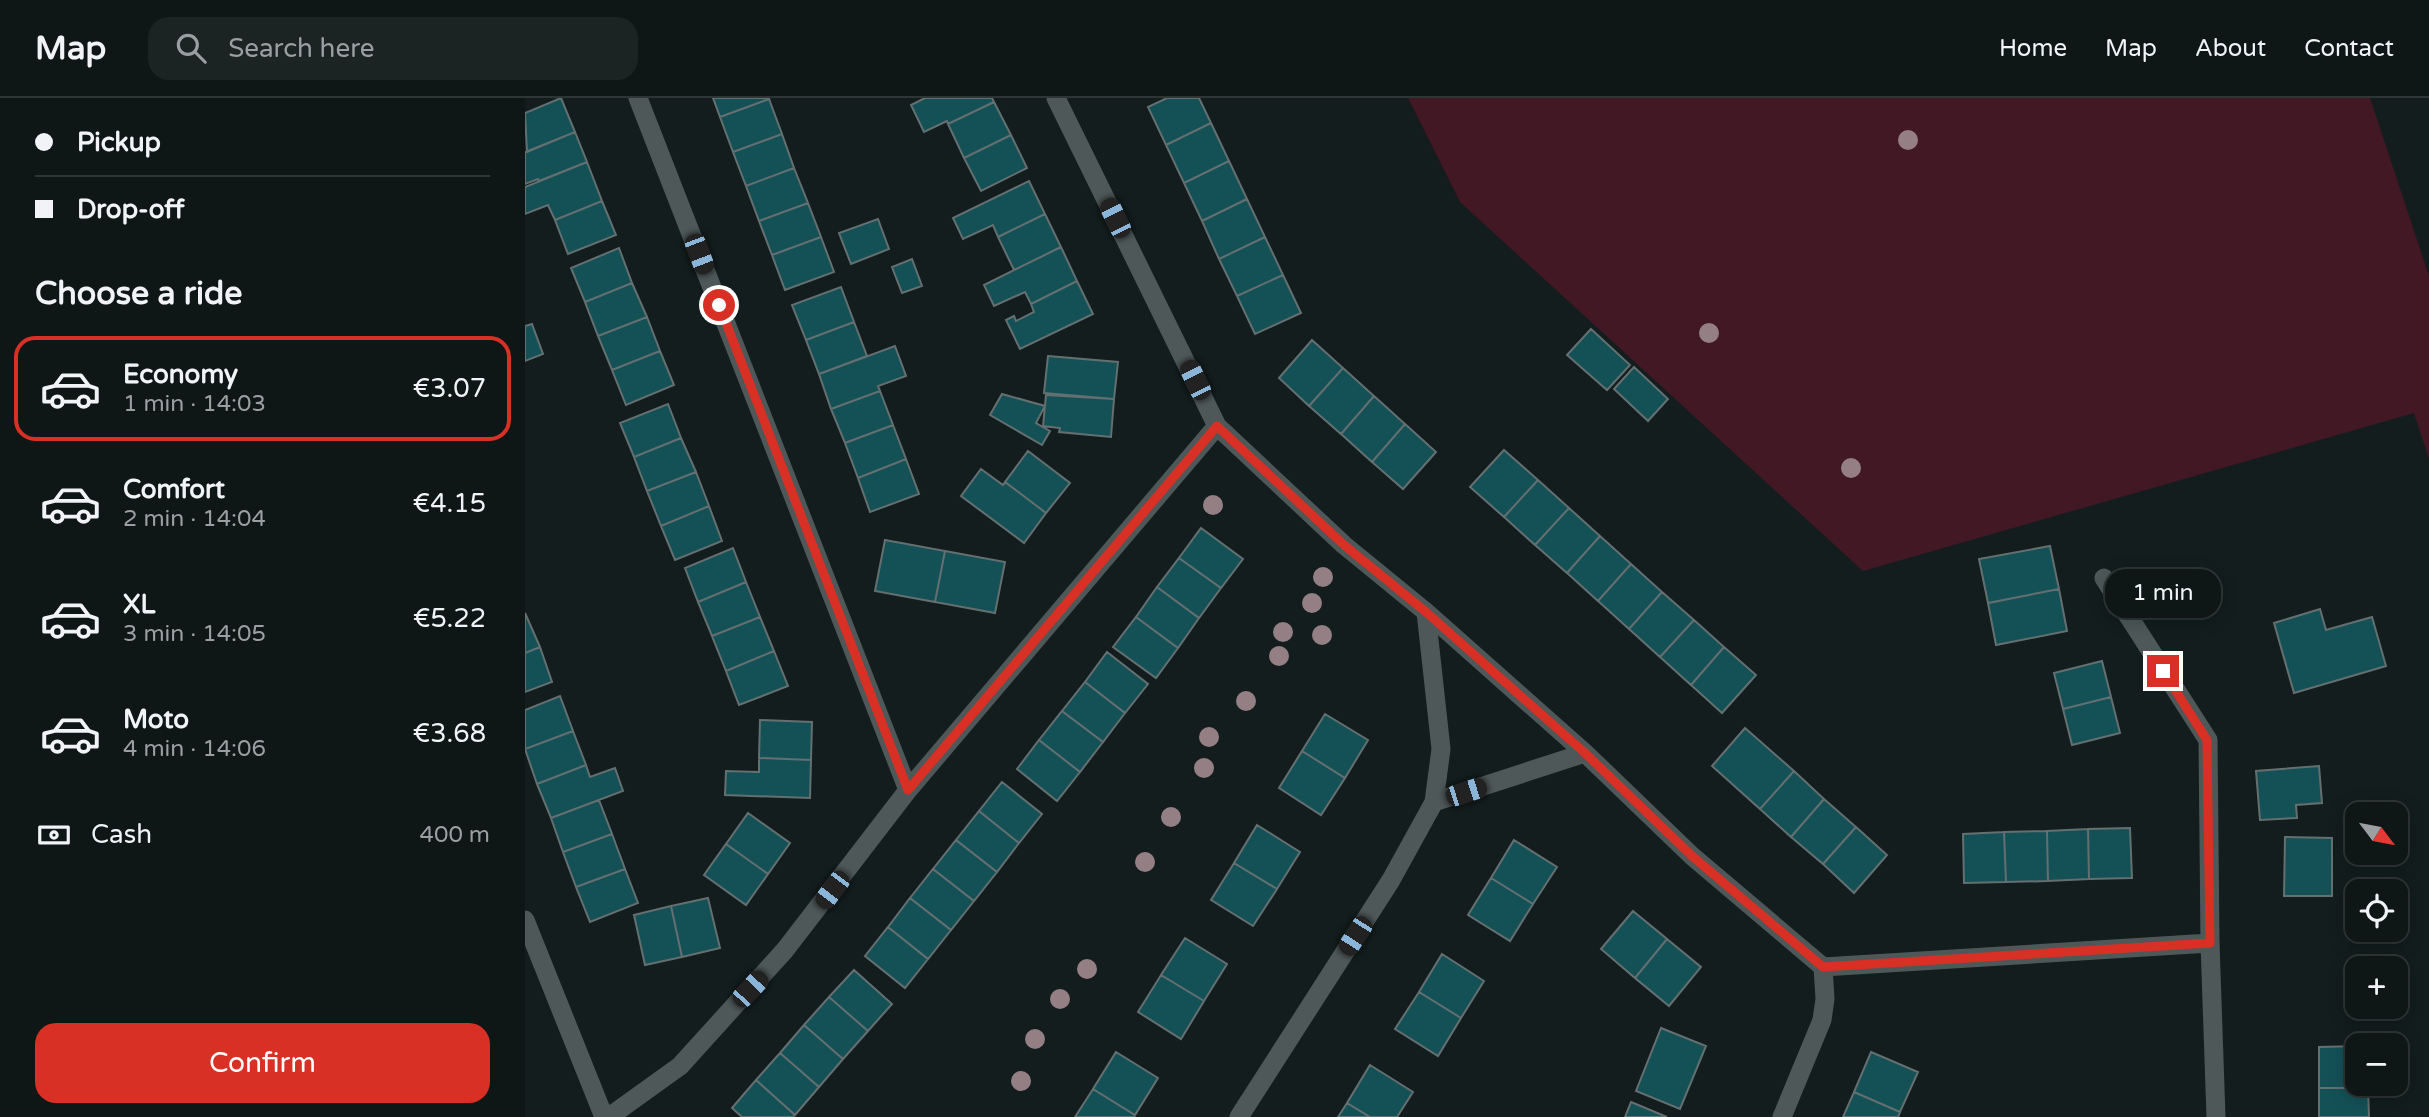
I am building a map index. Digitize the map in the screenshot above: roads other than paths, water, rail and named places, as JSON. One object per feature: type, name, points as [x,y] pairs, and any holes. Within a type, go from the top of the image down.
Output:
[{"type":"street","points":[[638,98],[908,790]]},
{"type":"street","points":[[1056,98],[1217,426],[1344,545],[1426,612],[1585,753],[1692,856],[1823,967],[2210,943]]},
{"type":"street","points":[[525,920],[606,1117],[680,1066],[786,950],[908,790],[1217,426]]},
{"type":"street","points":[[2104,578],[2207,740],[2210,943],[2217,1117]]},
{"type":"street","points":[[1238,1117],[1391,880],[1434,802],[1441,750],[1426,612]]},
{"type":"street","points":[[1434,802],[1585,753]]},
{"type":"street","points":[[1783,1117],[1822,1020],[1825,999],[1823,967]]}]
